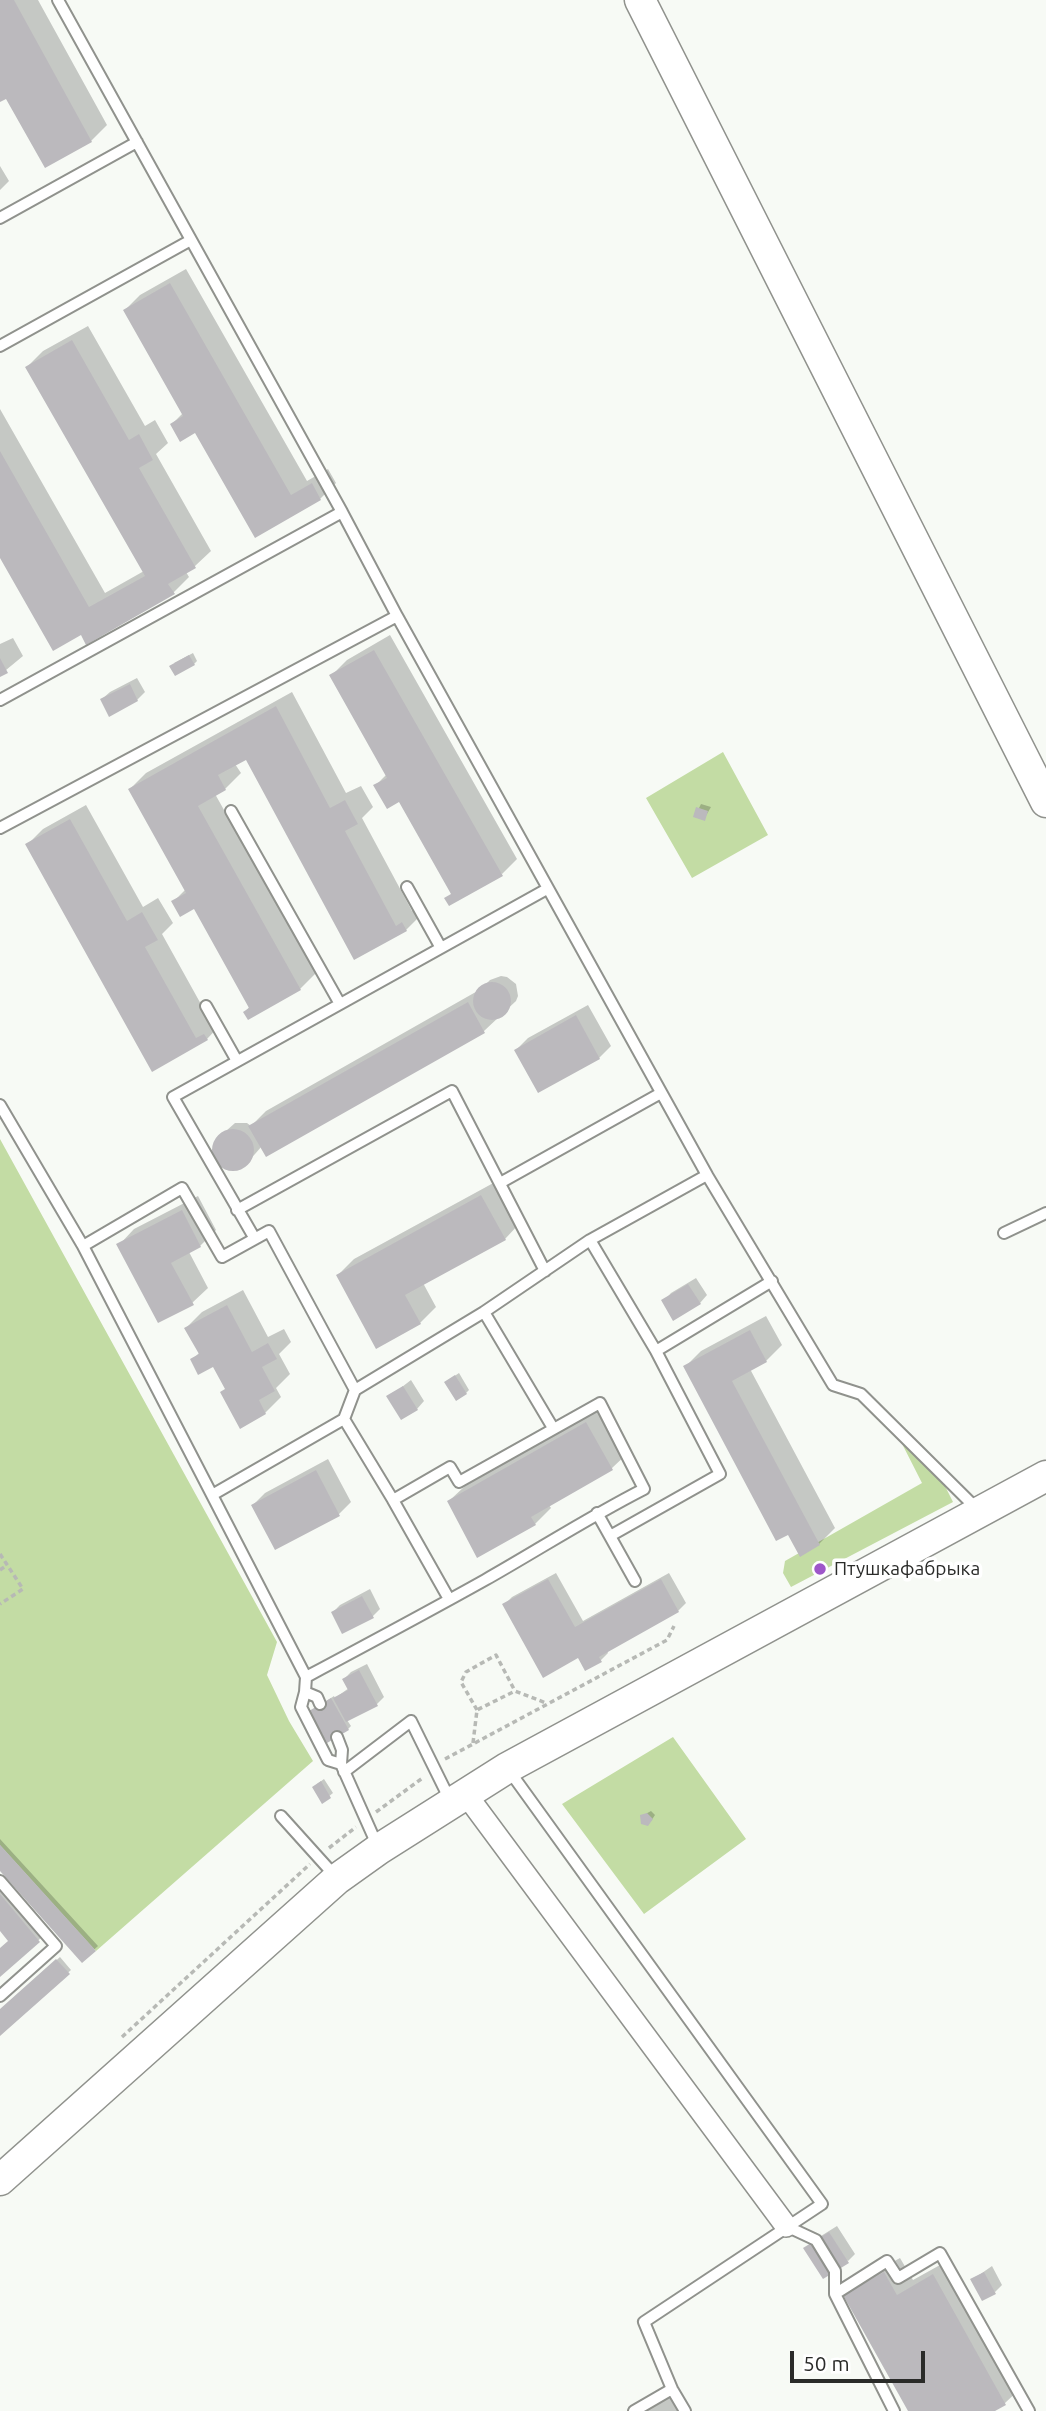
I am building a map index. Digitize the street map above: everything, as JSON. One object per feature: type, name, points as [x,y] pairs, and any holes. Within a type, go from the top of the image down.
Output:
[{"type":"main road","points":[[639,0],[1046,802]]},
{"type":"main road","points":[[0,2180],[337,1879],[379,1849],[507,1768],[1046,1476]]},
{"type":"street","points":[[458,1797],[786,2227]]},
{"type":"lane","points":[[58,0],[661,1093],[707,1175],[833,1384],[861,1394],[981,1512]]},
{"type":"lane","points":[[0,218],[137,142]]},
{"type":"lane","points":[[0,346],[191,240]]},
{"type":"lane","points":[[0,700],[342,512]]},
{"type":"lane","points":[[0,828],[397,615]]},
{"type":"lane","points":[[231,811],[340,1004]]},
{"type":"lane","points":[[407,887],[441,948]]},
{"type":"lane","points":[[255,1239],[173,1097],[547,889]]},
{"type":"lane","points":[[206,1006],[237,1061]]},
{"type":"lane","points":[[237,1210],[452,1091],[545,1271]]},
{"type":"lane","points":[[500,1183],[661,1093]]},
{"type":"lane","points":[[0,1105],[83,1246],[306,1677],[300,1707],[322,1751],[328,1759],[342,1768]]},
{"type":"lane","points":[[212,1495],[344,1419],[355,1390],[484,1312],[590,1240],[707,1175]]},
{"type":"lane","points":[[83,1246],[182,1188],[222,1257],[269,1231],[355,1390]]},
{"type":"lane","points":[[1004,1233],[1046,1213]]},
{"type":"lane","points":[[590,1240],[656,1351],[720,1474],[610,1536]]},
{"type":"lane","points":[[656,1351],[772,1281]]},
{"type":"lane","points":[[484,1312],[553,1428]]},
{"type":"lane","points":[[306,1677],[449,1600],[597,1513],[644,1489],[600,1403],[459,1482],[450,1466],[393,1500]]},
{"type":"lane","points":[[344,1419],[449,1600]]},
{"type":"lane","points":[[597,1513],[635,1581]]},
{"type":"lane","points":[[305,1692],[317,1697],[320,1704]]},
{"type":"lane","points":[[342,1768],[411,1721],[458,1797]]},
{"type":"lane","points":[[337,1737],[342,1750],[342,1768],[379,1849]]},
{"type":"lane","points":[[507,1768],[822,2204],[644,2322],[672,2389],[685,2411]]},
{"type":"lane","points":[[281,1816],[337,1879]]},
{"type":"lane","points":[[0,1881],[56,1946],[0,1996]]},
{"type":"lane","points":[[786,2227],[816,2240],[835,2272],[835,2294],[894,2411]]},
{"type":"lane","points":[[835,2294],[887,2261],[898,2278],[940,2253],[1030,2411]]},
{"type":"lane","points":[[634,2411],[672,2389]]},
{"type":"path","points":[[0,1554],[23,1589],[0,1604]]},
{"type":"path","points":[[0,1570],[7,1565]]},
{"type":"path","points":[[446,1758],[667,1640],[674,1626]]},
{"type":"path","points":[[472,1744],[477,1710],[461,1682],[466,1672],[496,1655],[515,1691],[547,1704]]},
{"type":"path","points":[[477,1710],[515,1691]]},
{"type":"green space","points":[[723,752],[768,835],[692,878],[646,798]]},
{"type":"green space","points":[[0,1139],[277,1642],[267,1675],[289,1721],[313,1761],[96,1951],[0,1845]]},
{"type":"green space","points":[[893,1426],[936,1468],[953,1502],[791,1587],[783,1573],[785,1561],[922,1483]]},
{"type":"green space","points":[[673,1737],[746,1839],[644,1914],[562,1804]]},
{"type":"building","points":[[0,0],[14,0],[92,142],[45,168],[6,99],[0,102]]},
{"type":"building","points":[[170,283],[291,495],[312,483],[321,500],[255,538],[195,433],[180,442],[170,424],[183,416],[123,310]]},
{"type":"building","points":[[72,340],[129,440],[139,434],[153,460],[139,468],[196,568],[168,584],[175,594],[86,645],[81,635],[53,651],[0,558],[0,451],[89,607],[145,576],[25,367]]},
{"type":"building","points":[[374,650],[503,876],[449,906],[444,898],[451,894],[399,802],[387,809],[373,785],[387,778],[329,675]]},
{"type":"building","points":[[189,655],[195,665],[175,676],[169,666]]},
{"type":"building","points":[[0,658],[8,673],[0,677]]},
{"type":"building","points":[[130,684],[138,701],[109,717],[100,699]]},
{"type":"building","points":[[276,706],[330,808],[345,800],[358,824],[345,831],[396,926],[402,922],[407,931],[354,960],[246,760],[218,775],[226,790],[198,806],[301,990],[248,1020],[243,1012],[249,1008],[194,909],[180,917],[171,901],[186,893],[128,789]]},
{"type":"building","points":[[696,807],[708,811],[705,821],[693,817]]},
{"type":"building","points":[[70,819],[127,921],[142,912],[158,940],[145,947],[196,1038],[204,1034],[208,1040],[152,1072],[25,844]]},
{"type":"building","points":[[492,982],[505,988],[511,1001],[505,1014],[492,1020],[479,1014],[473,1001],[479,988]]},
{"type":"building","points":[[468,1002],[485,1033],[266,1157],[248,1126]]},
{"type":"building","points":[[576,1015],[600,1059],[538,1093],[514,1050]]},
{"type":"building","points":[[233,1129],[248,1135],[254,1150],[248,1165],[233,1171],[218,1165],[212,1150],[218,1135]]},
{"type":"building","points":[[481,1195],[506,1240],[405,1295],[421,1324],[376,1349],[336,1275]]},
{"type":"building","points":[[182,1210],[201,1247],[171,1263],[194,1305],[158,1323],[116,1244]]},
{"type":"building","points":[[688,1284],[701,1304],[673,1321],[661,1300]]},
{"type":"building","points":[[227,1305],[252,1352],[268,1343],[277,1359],[262,1367],[275,1391],[259,1400],[266,1414],[240,1429],[220,1392],[225,1389],[213,1367],[198,1375],[190,1359],[199,1354],[184,1328]]},
{"type":"building","points":[[750,1330],[767,1362],[732,1381],[820,1545],[800,1557],[788,1535],[776,1541],[683,1366]]},
{"type":"building","points":[[455,1375],[467,1394],[456,1401],[444,1382]]},
{"type":"building","points":[[403,1386],[418,1410],[401,1420],[386,1396]]},
{"type":"building","points":[[586,1422],[613,1470],[531,1517],[536,1525],[477,1558],[447,1501]]},
{"type":"building","points":[[316,1470],[340,1516],[275,1550],[251,1505]]},
{"type":"building","points":[[548,1579],[575,1627],[661,1579],[679,1612],[599,1657],[602,1662],[585,1671],[578,1658],[543,1678],[502,1604]]},
{"type":"building","points":[[362,1596],[374,1618],[342,1634],[331,1612]]},
{"type":"building","points":[[359,1670],[378,1706],[346,1722],[333,1698],[348,1690],[342,1679]]},
{"type":"building","points":[[331,1698],[349,1730],[327,1743],[309,1711]]},
{"type":"building","points":[[321,1781],[331,1798],[322,1804],[312,1787]]},
{"type":"building","points":[[647,1813],[653,1819],[648,1826],[641,1824],[640,1815]]},
{"type":"building","points":[[0,1845],[96,1951],[82,1963],[0,1871]]},
{"type":"building","points":[[0,1894],[40,1942],[0,1977],[0,1948],[8,1941],[0,1931]]},
{"type":"building","points":[[56,1959],[70,1974],[0,2036],[0,2009]]},
{"type":"building","points":[[829,2232],[849,2263],[823,2279],[803,2248]]},
{"type":"building","points":[[884,2272],[897,2295],[933,2274],[1006,2405],[995,2411],[908,2411],[843,2295]]},
{"type":"building","points":[[984,2272],[996,2294],[982,2301],[970,2279]]},
{"type":"place","name":"Птушкафабрыка","points":[[820,1569]]}]
